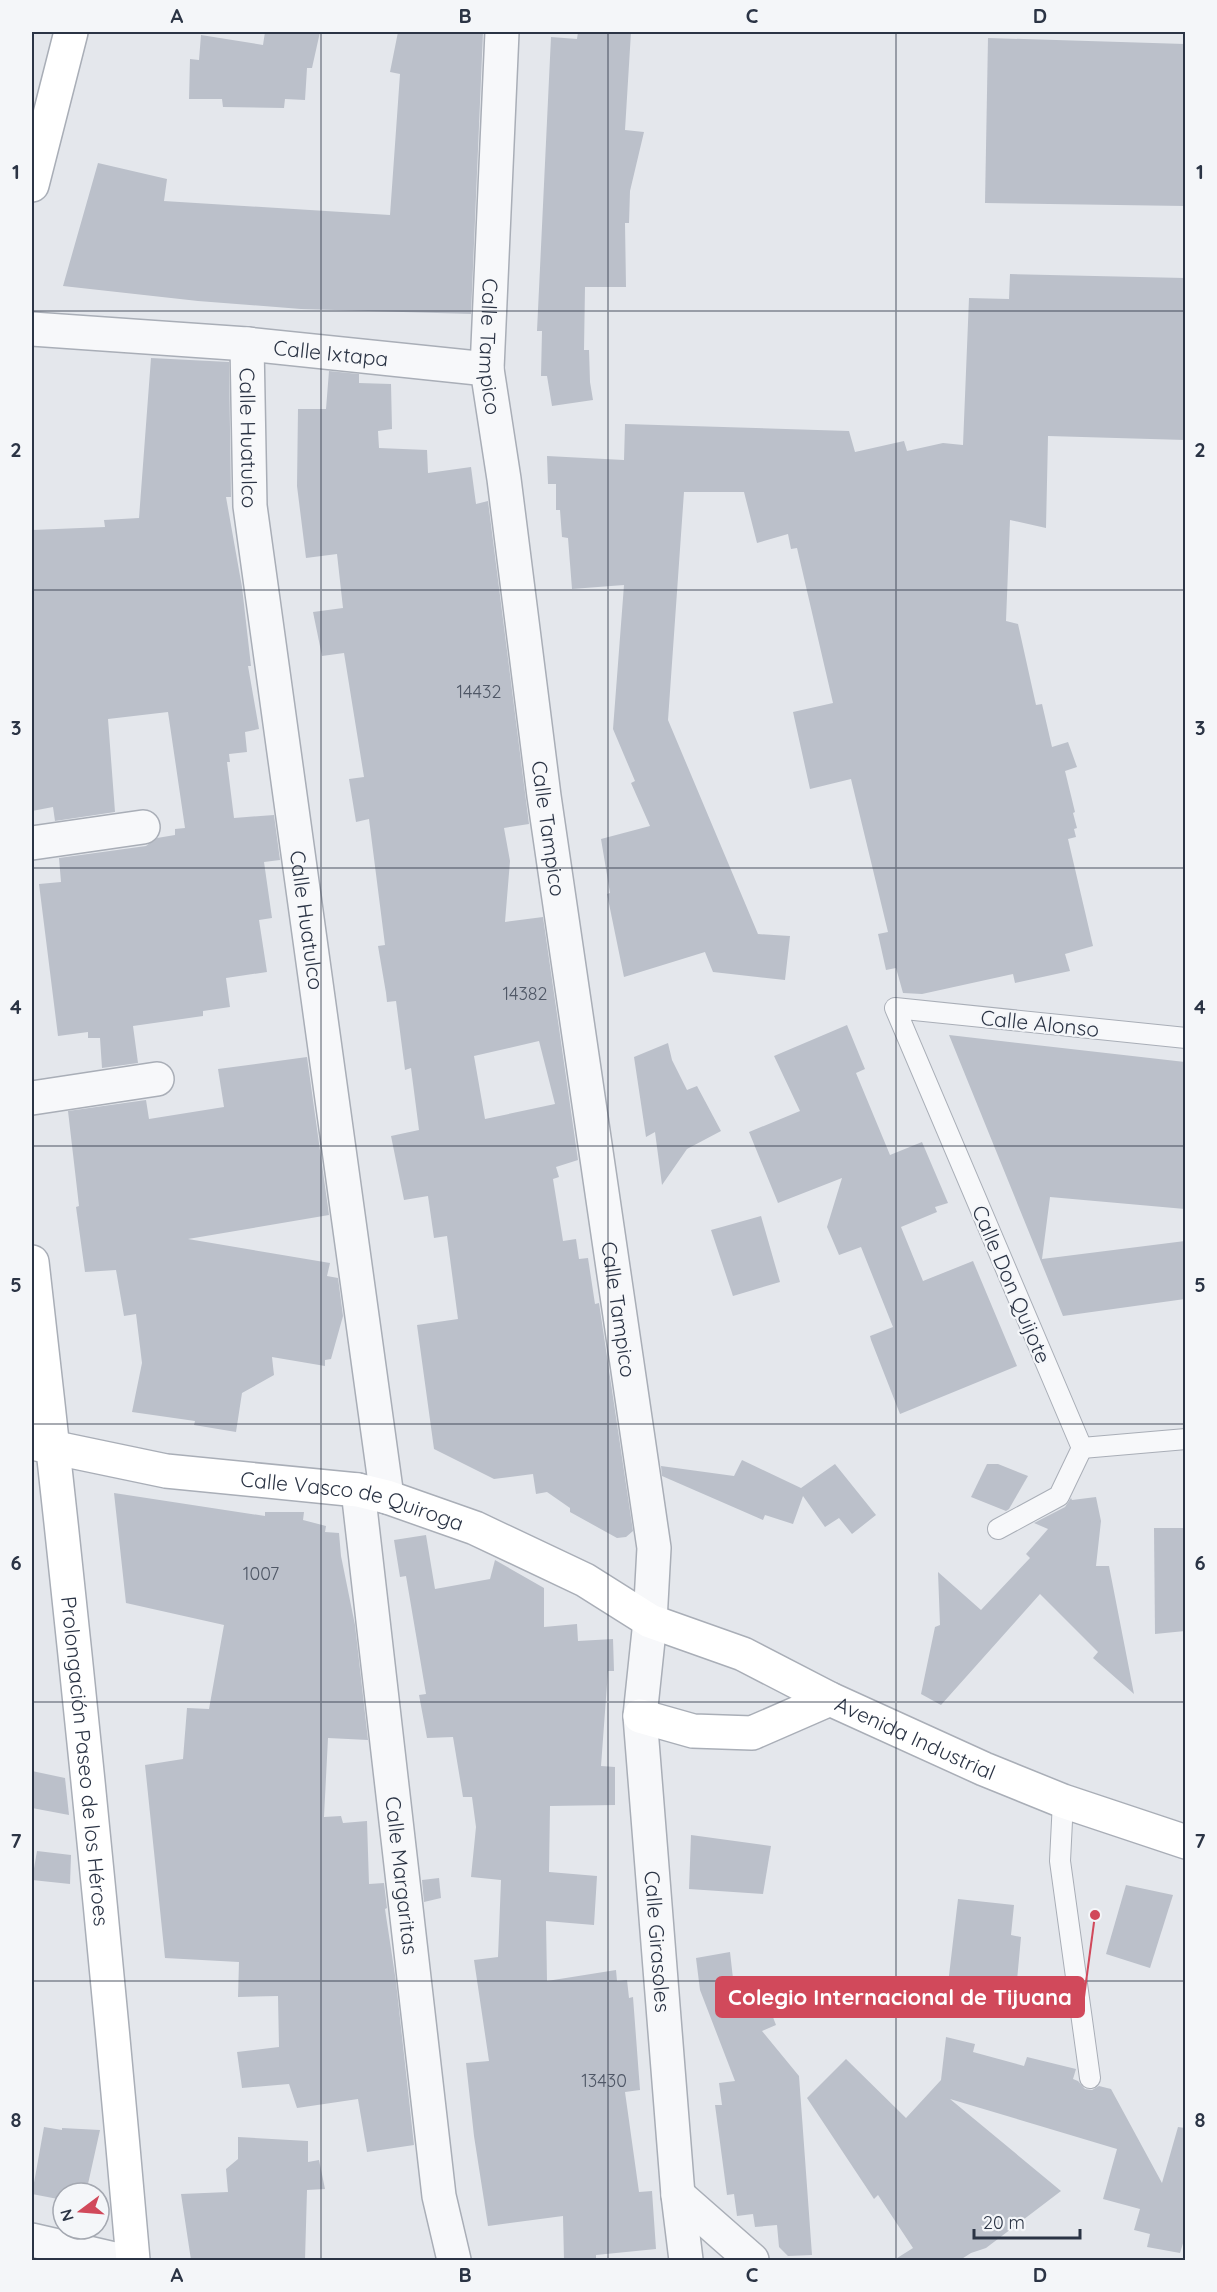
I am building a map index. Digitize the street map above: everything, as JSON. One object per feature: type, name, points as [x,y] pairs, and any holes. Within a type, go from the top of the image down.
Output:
[{"type":"street","points":[[32,185],[71,32]]},
{"type":"street","name":"Calle Tampico","points":[[502,32],[487,369],[504,479],[544,796],[653,1536],[650,1622]]},
{"type":"street","name":"Calle Ixtapa","points":[[32,329],[247,344],[487,369]]},
{"type":"street","name":"Calle Huatulco","points":[[247,344],[250,506],[372,1493]]},
{"type":"street","points":[[32,843],[143,827]]},
{"type":"street","points":[[32,1098],[158,1079]]},
{"type":"street","name":"Prolongación Paseo de los Héroes","points":[[32,1262],[43,1446],[107,1965],[133,2260]]},
{"type":"street","name":"Calle Vasco de Quiroga","points":[[43,1446],[166,1472],[372,1493],[475,1528],[535,1555],[585,1580],[650,1622]]},
{"type":"street","name":"Calle Margaritas","points":[[372,1493],[438,2184],[454,2260]]},
{"type":"street","name":"Avenida Industrial","points":[[650,1622],[743,1654],[830,1699],[984,1769],[1063,1801],[1185,1842]]},
{"type":"street","name":"Calle Girasoles","points":[[650,1622],[640,1716],[678,2195],[686,2260]]},
{"type":"street","points":[[640,1716],[693,1731],[753,1733],[830,1699]]},
{"type":"street","points":[[678,2195],[752,2260]]},
{"type":"street","points":[[32,2240],[119,2260]]},
{"type":"lane","name":"Calle Alonso","points":[[895,1008],[1185,1038]]},
{"type":"lane","name":"Calle Don Quijote","points":[[895,1008],[1082,1449]]},
{"type":"lane","points":[[998,1529],[1059,1496],[1082,1449],[1185,1439]]},
{"type":"lane","points":[[1063,1801],[1060,1861],[1090,2078]]},
{"type":"building","points":[[265,32],[320,32],[312,68],[307,68],[305,100],[285,99],[284,108],[223,107],[222,99],[189,99],[190,59],[199,60],[201,35],[263,45]]},
{"type":"building","points":[[398,32],[483,32],[471,314],[301,309],[198,301],[63,286],[98,163],[167,179],[164,201],[390,215],[400,74],[390,72]]},
{"type":"building","points":[[578,32],[631,32],[625,130],[644,132],[630,191],[629,223],[625,223],[626,287],[585,287],[584,350],[589,350],[593,400],[552,406],[547,376],[541,376],[542,331],[537,331],[551,37],[577,39]]},
{"type":"building","points":[[988,38],[1185,44],[1185,206],[985,203]]},
{"type":"building","points":[[1010,274],[1185,278],[1185,440],[1048,436],[1046,528],[1010,520],[1006,621],[1018,624],[1036,705],[1042,704],[1052,747],[1068,742],[1077,767],[1065,771],[1077,828],[1074,829],[1076,837],[1068,839],[1093,946],[1065,954],[1070,971],[1015,983],[1013,974],[922,994],[903,993],[896,968],[886,970],[878,934],[888,932],[851,779],[810,789],[793,712],[833,703],[797,548],[791,549],[788,534],[757,543],[744,492],[684,492],[668,720],[758,934],[790,936],[785,980],[713,972],[705,952],[624,977],[607,894],[610,893],[601,839],[650,826],[631,783],[635,781],[613,729],[624,585],[572,589],[568,538],[562,537],[560,510],[556,510],[556,484],[548,484],[547,456],[624,460],[625,424],[849,431],[855,452],[904,441],[907,451],[943,443],[963,445],[969,298],[1009,299]]},
{"type":"building","points":[[151,358],[229,362],[231,497],[226,497],[242,587],[251,666],[248,666],[259,729],[245,732],[247,752],[229,754],[230,762],[227,762],[234,818],[274,815],[280,860],[264,862],[272,918],[259,920],[267,972],[226,978],[230,1007],[203,1011],[203,1016],[133,1026],[138,1063],[102,1068],[100,1038],[88,1038],[88,1032],[58,1036],[39,884],[61,882],[59,858],[146,846],[157,838],[175,835],[175,829],[185,828],[168,712],[108,719],[115,812],[55,821],[53,807],[32,811],[32,530],[105,527],[104,520],[139,518]]},
{"type":"building","points":[[329,371],[359,374],[359,383],[391,384],[392,429],[378,431],[379,448],[427,450],[428,473],[471,467],[476,504],[488,501],[529,824],[504,828],[510,861],[505,922],[543,917],[578,1160],[556,1167],[559,1177],[553,1179],[563,1241],[576,1239],[579,1259],[588,1258],[595,1304],[599,1303],[633,1531],[626,1537],[617,1538],[570,1512],[570,1508],[547,1492],[536,1494],[533,1474],[494,1479],[434,1449],[417,1325],[458,1319],[447,1236],[434,1238],[428,1196],[404,1200],[391,1136],[419,1130],[411,1068],[405,1070],[396,1001],[387,1002],[378,946],[385,945],[369,819],[356,822],[349,779],[364,777],[344,653],[322,656],[313,612],[343,608],[337,554],[306,558],[297,486],[298,409],[326,409]],"holes":[[[539,1041],[555,1104],[485,1119],[474,1056]]]},
{"type":"building","points":[[847,1025],[865,1069],[856,1073],[890,1155],[922,1142],[948,1203],[935,1207],[937,1212],[901,1227],[923,1281],[973,1261],[1017,1366],[900,1414],[870,1336],[893,1327],[861,1247],[839,1255],[827,1227],[842,1178],[778,1203],[749,1132],[800,1111],[774,1056]]},
{"type":"building","points":[[949,1035],[1185,1062],[1185,1209],[1050,1197],[1042,1259],[1185,1241],[1185,1299],[1063,1316]]},
{"type":"building","points":[[668,1043],[672,1060],[687,1090],[697,1086],[721,1131],[687,1149],[662,1185],[655,1132],[646,1137],[634,1057]]},
{"type":"building","points":[[307,1057],[329,1215],[188,1239],[330,1263],[327,1276],[338,1278],[343,1316],[331,1359],[325,1360],[325,1366],[272,1357],[274,1375],[242,1393],[236,1432],[194,1425],[195,1421],[132,1412],[142,1363],[136,1314],[124,1316],[116,1270],[85,1272],[76,1207],[79,1206],[68,1111],[146,1100],[149,1119],[224,1107],[218,1069]]},
{"type":"building","points":[[761,1216],[780,1282],[733,1296],[711,1230]]},
{"type":"building","points":[[742,1460],[801,1488],[835,1464],[876,1515],[852,1534],[839,1518],[825,1527],[803,1496],[793,1524],[765,1515],[763,1520],[662,1476],[661,1466],[734,1476]]},
{"type":"building","points":[[987,1464],[998,1464],[1028,1476],[1006,1511],[971,1497]]},
{"type":"building","points":[[114,1493],[265,1516],[265,1512],[304,1512],[303,1520],[326,1526],[325,1532],[339,1533],[341,1556],[355,1625],[368,1740],[328,1738],[324,1817],[341,1816],[343,1823],[367,1821],[369,1884],[384,1883],[387,1908],[385,1909],[396,1982],[414,2145],[367,2152],[358,2099],[297,2108],[289,2084],[242,2088],[237,2052],[279,2047],[278,1996],[238,1997],[239,1962],[165,1958],[145,1765],[183,1759],[187,1708],[209,1709],[224,1625],[126,1603]]},
{"type":"building","points":[[1096,1497],[1101,1521],[1096,1566],[1109,1566],[1134,1694],[1093,1658],[1098,1652],[1040,1594],[941,1705],[921,1694],[935,1627],[940,1625],[938,1572],[981,1610],[1030,1558],[1026,1554],[1048,1529],[1034,1523],[1065,1507],[1071,1498],[1072,1500]]},
{"type":"building","points":[[1154,1528],[1185,1528],[1185,1631],[1155,1634]]},
{"type":"building","points":[[426,1535],[435,1589],[490,1579],[495,1560],[544,1588],[544,1627],[577,1624],[578,1641],[613,1639],[614,1671],[608,1671],[601,1766],[615,1767],[615,1805],[550,1806],[549,1872],[597,1876],[594,1925],[546,1921],[547,1981],[616,1970],[617,1981],[627,1980],[629,1998],[633,1997],[640,2090],[625,2092],[639,2192],[652,2191],[656,2249],[596,2255],[596,2260],[564,2260],[563,2216],[488,2226],[474,2136],[466,2063],[489,2061],[474,1960],[498,1957],[501,1880],[471,1877],[476,1827],[472,1797],[463,1797],[453,1737],[427,1738],[419,1695],[426,1694],[406,1576],[400,1577],[394,1540]]},
{"type":"building","points":[[32,1771],[65,1778],[69,1815],[32,1808]]},
{"type":"building","points":[[691,1835],[771,1846],[763,1894],[689,1889]]},
{"type":"building","points":[[37,1851],[71,1855],[70,1884],[32,1880]]},
{"type":"building","points":[[439,1878],[441,1898],[424,1902],[422,1880]]},
{"type":"building","points":[[1126,1885],[1173,1895],[1150,1968],[1106,1954]]},
{"type":"building","points":[[958,1899],[1014,1905],[1011,1935],[1021,1937],[1015,2002],[950,1997],[951,1984],[948,1984]]},
{"type":"building","points":[[730,1952],[736,2005],[764,1994],[776,2025],[762,2031],[799,2076],[812,2255],[788,2256],[779,2247],[777,2225],[755,2227],[753,2214],[737,2216],[734,2194],[727,2195],[715,2105],[722,2105],[719,2083],[735,2081],[700,1990],[696,1958]]},
{"type":"building","points":[[946,2037],[975,2044],[973,2052],[1024,2066],[1027,2057],[1076,2069],[1073,2079],[1085,2089],[1092,2090],[1099,2086],[1111,2089],[1162,2183],[1178,2127],[1185,2128],[1185,2237],[1180,2253],[1147,2247],[1150,2234],[1134,2230],[1140,2209],[1103,2199],[1117,2149],[950,2099],[1061,2191],[986,2248],[960,2260],[894,2260],[913,2248],[878,2195],[874,2199],[807,2098],[846,2059],[906,2118],[941,2080]]},
{"type":"building","points":[[44,2127],[62,2130],[62,2128],[100,2130],[89,2181],[51,2181],[51,2198],[32,2194]]},
{"type":"building","points":[[238,2137],[308,2141],[308,2162],[319,2160],[325,2189],[307,2190],[305,2260],[191,2260],[181,2194],[228,2192],[226,2169],[238,2159]]},
{"type":"place","name":"Colegio Internacional de Tijuana","points":[[1095,1915]]}]
